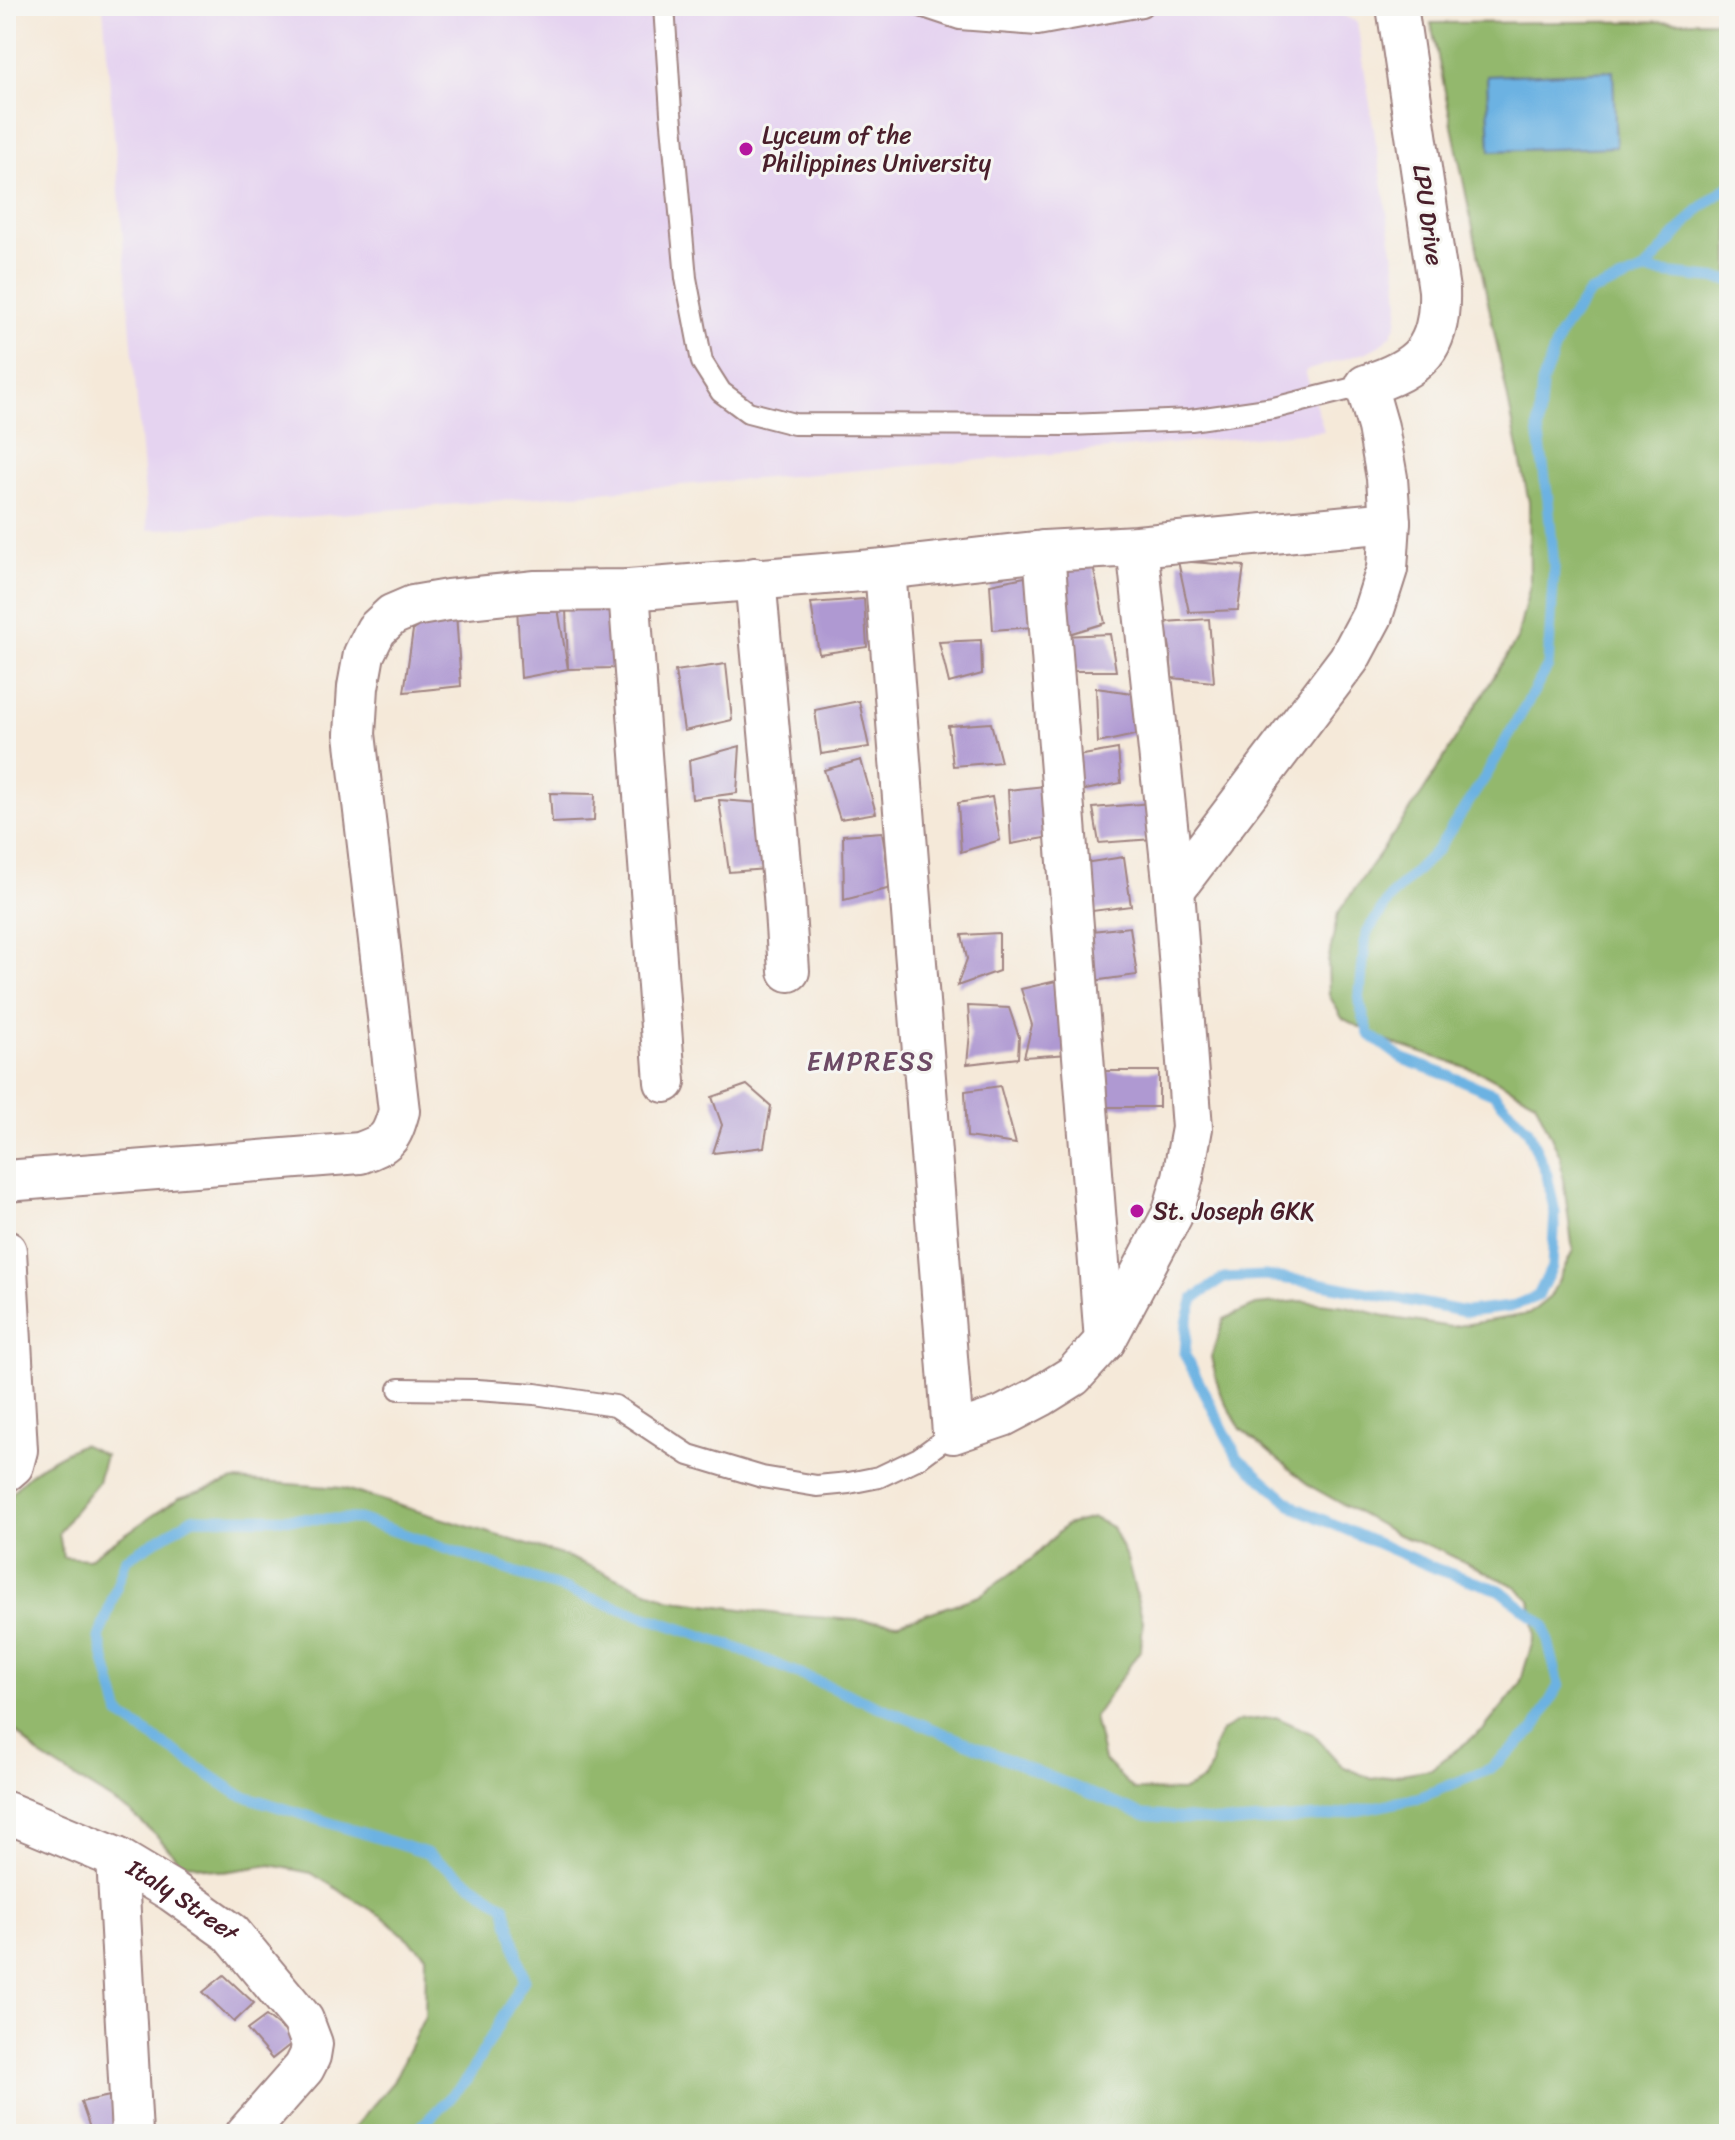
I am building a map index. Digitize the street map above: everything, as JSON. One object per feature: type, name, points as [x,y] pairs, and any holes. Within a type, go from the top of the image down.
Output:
[{"type":"street","name":"LPU Drive","points":[[1366,385],[1406,368],[1424,353],[1436,332],[1440,312],[1397,6]]},
{"type":"street","points":[[1174,890],[1349,659],[1372,616],[1387,569],[1390,522],[1385,465],[1366,385]]},
{"type":"street","points":[[6,1181],[360,1153],[381,1145],[394,1132],[399,1111],[355,734],[364,654],[376,630],[392,615],[413,606],[448,600],[536,591],[629,590],[1390,522]]},
{"type":"street","points":[[885,569],[953,1433],[1003,1416],[1041,1396],[1073,1376],[1105,1341],[1172,1215],[1183,1177],[1192,1128],[1174,890],[1137,546]]},
{"type":"street","points":[[1044,551],[1105,1341]]},
{"type":"street","points":[[755,578],[789,971]]},
{"type":"street","points":[[629,590],[665,1082]]},
{"type":"street","points":[[6,1251],[17,1450],[13,1465],[6,1471]]},
{"type":"street","name":"Italy Street","points":[[6,1812],[117,1858],[172,1891],[231,1933],[303,2020],[312,2044],[310,2056],[304,2068],[246,2134]]},
{"type":"street","points":[[117,1858],[132,2134]]},
{"type":"lane","points":[[664,6],[686,278],[702,362],[721,392],[748,412],[794,424],[1069,425],[1191,420],[1274,408],[1366,385]]},
{"type":"lane","points":[[921,6],[960,19],[1038,25],[1142,6]]},
{"type":"lane","points":[[399,1389],[506,1392],[615,1406],[689,1455],[762,1477],[817,1486],[879,1477],[919,1458],[953,1433]]},
{"type":"shaded area","name":"Lyceum of the Philippines University","points":[[103,6],[1323,6],[1357,22],[1397,276],[1397,323],[1391,335],[1367,352],[1305,371],[1324,431],[148,530]]},
{"type":"green space","points":[[1729,21],[1729,2134],[553,2134],[499,2121],[482,2134],[348,2134],[393,2082],[425,2016],[426,1955],[383,1917],[311,1873],[271,1865],[223,1872],[179,1861],[130,1812],[39,1755],[8,1724],[6,1503],[29,1475],[82,1444],[105,1455],[98,1482],[59,1533],[63,1557],[88,1559],[179,1498],[234,1480],[342,1488],[568,1557],[668,1599],[785,1615],[899,1623],[979,1596],[1033,1558],[1066,1525],[1093,1518],[1112,1527],[1127,1559],[1143,1621],[1141,1649],[1094,1717],[1104,1760],[1134,1790],[1182,1791],[1203,1781],[1212,1765],[1214,1747],[1222,1731],[1239,1721],[1276,1717],[1313,1734],[1342,1766],[1372,1779],[1431,1769],[1484,1729],[1519,1686],[1535,1634],[1530,1600],[1515,1586],[1441,1551],[1396,1534],[1310,1486],[1241,1429],[1220,1393],[1211,1357],[1224,1319],[1256,1305],[1301,1301],[1346,1306],[1393,1318],[1451,1327],[1529,1314],[1550,1297],[1573,1251],[1560,1156],[1535,1101],[1483,1073],[1386,1041],[1342,1018],[1329,995],[1328,962],[1338,913],[1423,792],[1517,639],[1530,585],[1529,502],[1431,23]]},
{"type":"water","points":[[1613,71],[1616,147],[1490,151],[1487,76]]},
{"type":"building","points":[[1092,561],[1105,623],[1063,636],[1051,569]]},
{"type":"building","points":[[1178,561],[1244,566],[1238,610],[1189,612]]},
{"type":"building","points":[[1025,577],[1033,627],[993,630],[990,584]]},
{"type":"building","points":[[864,599],[867,647],[819,654],[811,603]]},
{"type":"building","points":[[557,602],[568,669],[521,678],[517,607]]},
{"type":"building","points":[[613,607],[615,668],[568,669],[566,608]]},
{"type":"building","points":[[456,613],[461,686],[404,692],[413,630],[432,616]]},
{"type":"building","points":[[1209,619],[1214,682],[1172,678],[1165,622]]},
{"type":"building","points":[[1110,634],[1116,671],[1069,671],[1063,636]]},
{"type":"building","points":[[981,640],[982,674],[949,683],[939,642]]},
{"type":"building","points":[[726,664],[732,720],[684,731],[675,671]]},
{"type":"building","points":[[1096,688],[1139,694],[1144,733],[1098,743]]},
{"type":"building","points":[[859,701],[869,747],[821,754],[815,710]]},
{"type":"building","points":[[991,723],[1001,762],[953,766],[948,726]]},
{"type":"building","points":[[740,746],[737,793],[692,799],[689,760]]},
{"type":"building","points":[[1118,749],[1121,783],[1080,791],[1066,758]]},
{"type":"building","points":[[861,760],[876,813],[840,819],[824,770]]},
{"type":"building","points":[[1054,785],[1051,837],[1011,844],[1008,790]]},
{"type":"building","points":[[550,793],[595,794],[594,821],[552,823]]},
{"type":"building","points":[[992,797],[1000,840],[961,852],[958,803]]},
{"type":"building","points":[[719,800],[761,803],[766,869],[729,872]]},
{"type":"building","points":[[1151,803],[1153,839],[1099,843],[1093,808]]},
{"type":"building","points":[[882,832],[891,888],[844,900],[843,835]]},
{"type":"building","points":[[1124,857],[1131,906],[1085,912],[1077,864]]},
{"type":"building","points":[[1130,927],[1137,975],[1085,982],[1082,932]]},
{"type":"building","points":[[999,933],[999,971],[957,986],[967,959],[962,935]]},
{"type":"building","points":[[1065,979],[1070,1054],[1024,1057],[1032,1025],[1021,989]]},
{"type":"building","points":[[968,1006],[1009,1008],[1019,1037],[1018,1058],[967,1064],[970,1033]]},
{"type":"building","points":[[1091,1071],[1159,1071],[1159,1107],[1091,1107]]},
{"type":"building","points":[[747,1085],[771,1106],[764,1147],[713,1153],[722,1125],[712,1097]]},
{"type":"building","points":[[1000,1086],[1016,1144],[967,1137],[965,1091]]},
{"type":"building","points":[[224,1975],[254,2003],[234,2022],[203,1992]]},
{"type":"building","points":[[266,2016],[296,2040],[272,2059],[247,2030]]},
{"type":"building","points":[[110,2096],[118,2134],[92,2134],[81,2102]]},
{"type":"waterway","points":[[1644,271],[1698,210],[1729,186]]},
{"type":"waterway","points":[[414,2134],[466,2081],[524,1980],[505,1906],[426,1853],[238,1794],[120,1715],[99,1638],[126,1559],[193,1518],[359,1519],[731,1646],[1143,1815],[1235,1823],[1332,1816],[1418,1798],[1490,1769],[1534,1730],[1559,1685],[1544,1625],[1500,1590],[1437,1569],[1296,1508],[1238,1458],[1185,1355],[1187,1322],[1194,1298],[1224,1278],[1265,1276],[1318,1283],[1466,1312],[1510,1307],[1538,1296],[1552,1267],[1555,1213],[1547,1175],[1528,1130],[1494,1094],[1403,1059],[1369,1034],[1359,1002],[1366,934],[1391,896],[1438,849],[1487,774],[1548,666],[1554,568],[1538,430],[1542,384],[1560,334],[1589,293],[1644,271],[1729,280]]},
{"type":"place","name":"Lyceum of the Philippines University","points":[[746,149]]},
{"type":"place","name":"St. Joseph GKK","points":[[1137,1211]]},
{"type":"district","name":"EMPRESS","points":[[871,1061]]}]
